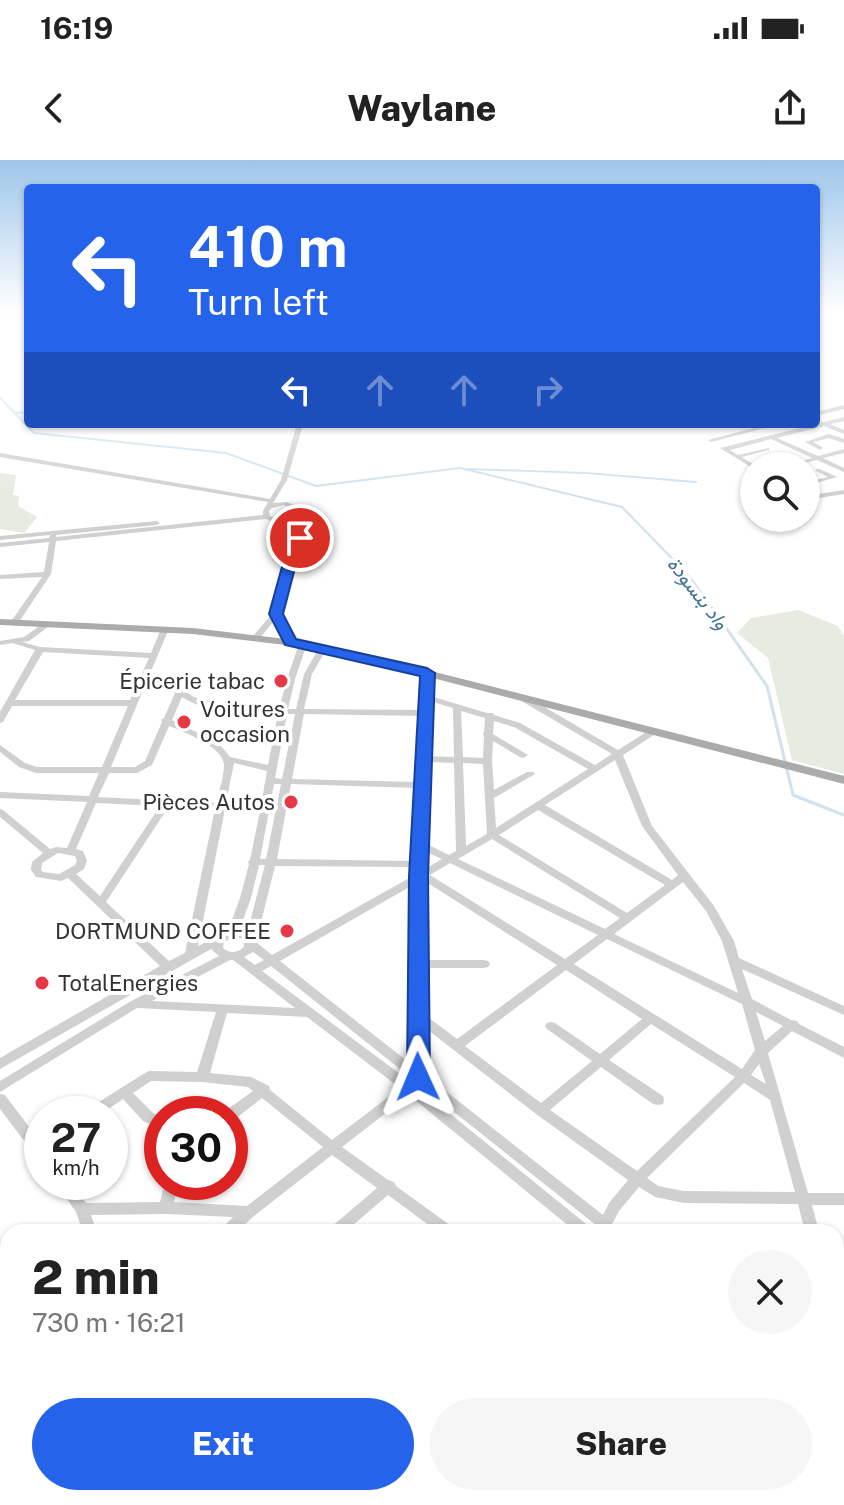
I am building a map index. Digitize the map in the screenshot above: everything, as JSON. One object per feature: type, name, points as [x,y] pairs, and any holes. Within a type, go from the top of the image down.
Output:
[{"type":"main road","points":[[0,622],[165,629],[303,644],[844,780]]},
{"type":"street","points":[[820,413],[844,407]]},
{"type":"street","points":[[820,425],[844,419]]},
{"type":"street","points":[[820,422],[844,432]]},
{"type":"street","points":[[268,509],[285,478],[299,428]]},
{"type":"street","points":[[740,459],[711,440],[760,428]]},
{"type":"street","points":[[725,449],[810,428]]},
{"type":"street","points":[[799,431],[818,438]]},
{"type":"street","points":[[820,448],[808,442],[829,436],[844,441]]},
{"type":"street","points":[[771,438],[805,452]]},
{"type":"street","points":[[737,457],[767,449]]},
{"type":"street","points":[[820,458],[844,451]]},
{"type":"street","points":[[0,455],[268,509],[294,545]]},
{"type":"street","points":[[820,458],[844,470]]},
{"type":"street","points":[[820,471],[834,477],[820,481]]},
{"type":"street","points":[[285,478],[292,504]]},
{"type":"street","points":[[820,481],[844,492]]},
{"type":"street","points":[[820,496],[844,492]]},
{"type":"street","points":[[0,545],[268,509],[275,503],[292,504],[306,513],[304,524],[294,545],[276,614],[256,637]]},
{"type":"street","points":[[281,525],[304,524]]},
{"type":"street","points":[[0,538],[53,538]]},
{"type":"street","points":[[14,623],[47,574],[53,538]]},
{"type":"street","points":[[0,577],[47,574]]},
{"type":"street","points":[[276,614],[291,642]]},
{"type":"street","points":[[1,645],[35,635],[48,624]]},
{"type":"street","points":[[71,850],[165,629]]},
{"type":"street","points":[[16,643],[40,649],[153,656]]},
{"type":"street","points":[[233,933],[243,908],[269,781],[303,644]]},
{"type":"street","points":[[0,1087],[135,1004],[246,952],[271,862],[308,674],[323,648]]},
{"type":"street","points":[[0,720],[40,649]]},
{"type":"street","points":[[146,671],[179,693],[228,711],[425,713]]},
{"type":"street","points":[[236,1224],[409,1088],[418,1077],[421,785],[427,673]]},
{"type":"street","points":[[0,748],[32,769],[137,770],[146,765],[179,693]]},
{"type":"street","points":[[425,697],[490,715],[531,731],[593,768]]},
{"type":"street","points":[[521,697],[617,753],[647,826],[719,923],[776,1097],[810,1224]]},
{"type":"street","points":[[9,703],[131,703]]},
{"type":"street","points":[[457,706],[461,850]]},
{"type":"street","points":[[490,715],[487,761],[492,835]]},
{"type":"street","points":[[165,720],[214,746],[229,759],[272,769]]},
{"type":"street","points":[[255,970],[420,871],[492,835],[654,731]]},
{"type":"street","points":[[487,734],[523,755]]},
{"type":"street","points":[[191,953],[229,759]]},
{"type":"street","points":[[424,759],[487,761]]},
{"type":"street","points":[[490,796],[530,774]]},
{"type":"street","points":[[269,781],[421,785]]},
{"type":"street","points":[[0,795],[264,808]]},
{"type":"street","points":[[102,901],[165,805]]},
{"type":"street","points":[[537,805],[671,884]]},
{"type":"street","points":[[0,812],[49,853]]},
{"type":"street","points":[[492,835],[627,918]]},
{"type":"street","points":[[420,845],[793,1024],[844,1053]]},
{"type":"street","points":[[71,850],[80,855],[82,861],[71,875],[54,879],[38,874],[37,862],[49,853],[71,850]]},
{"type":"street","points":[[253,862],[420,871],[776,1097]]},
{"type":"street","points":[[71,875],[102,901],[168,967]]},
{"type":"street","points":[[456,1046],[684,876]]},
{"type":"street","points":[[0,1064],[191,953],[233,933],[244,934],[272,961],[598,1224]]},
{"type":"street","points":[[219,940],[217,949],[255,970],[312,1013],[576,1224]]},
{"type":"street","points":[[733,960],[844,1011]]},
{"type":"street","points":[[418,964],[484,964]]},
{"type":"street","points":[[135,1004],[222,1011],[312,1013]]},
{"type":"street","points":[[202,1077],[222,1011]]},
{"type":"street","points":[[418,1016],[541,1110],[655,1191],[676,1197],[844,1199]]},
{"type":"street","points":[[541,1110],[651,1018]]},
{"type":"street","points":[[605,1224],[614,1207],[638,1178],[743,1077],[761,1052],[793,1024]]},
{"type":"street","points":[[551,1026],[658,1100]]},
{"type":"street","points":[[118,1096],[152,1076],[245,1081],[264,1090],[333,1148],[439,1224]]},
{"type":"street","points":[[248,1102],[264,1090]]},
{"type":"street","points":[[124,1092],[144,1114]]},
{"type":"street","points":[[0,1099],[24,1128]]},
{"type":"street","points":[[344,1224],[389,1186]]},
{"type":"street","points":[[75,1200],[87,1224]]},
{"type":"street","points":[[166,1208],[168,1200]]},
{"type":"street","points":[[82,1209],[166,1208],[249,1212]]},
{"type":"shaded area","points":[[0,473],[16,475],[13,495],[19,496],[18,506],[37,517],[24,533],[0,529]]},
{"type":"shaded area","points":[[798,610],[838,626],[844,636],[844,774],[792,760],[768,658],[737,633],[751,618]]},
{"type":"waterway","name":"واد بنسودة","points":[[0,398],[24,423]]},
{"type":"waterway","name":"واد بنسودة","points":[[16,413],[24,412]]},
{"type":"waterway","name":"واد بنسودة","points":[[29,428],[34,433],[226,453],[316,486],[460,468],[622,507],[690,577],[714,610]]},
{"type":"waterway","name":"واد بنسودة","points":[[468,469],[586,473],[696,482]]},
{"type":"waterway","name":"واد بنسودة","points":[[712,608],[767,686],[793,795],[844,815]]},
{"type":"place","name":"Épicerie tabac","points":[[281,681]]},
{"type":"place","name":"Voitures occasion","points":[[184,722]]},
{"type":"place","name":"Pièces Autos","points":[[291,802]]},
{"type":"place","name":"DORTMUND COFFEE","points":[[287,931]]},
{"type":"place","name":"TotalEnergies","points":[[42,983]]},
{"type":"route","points":[[300,538],[294,545],[276,614],[291,642],[427,673],[418,876],[418,1077]]}]
